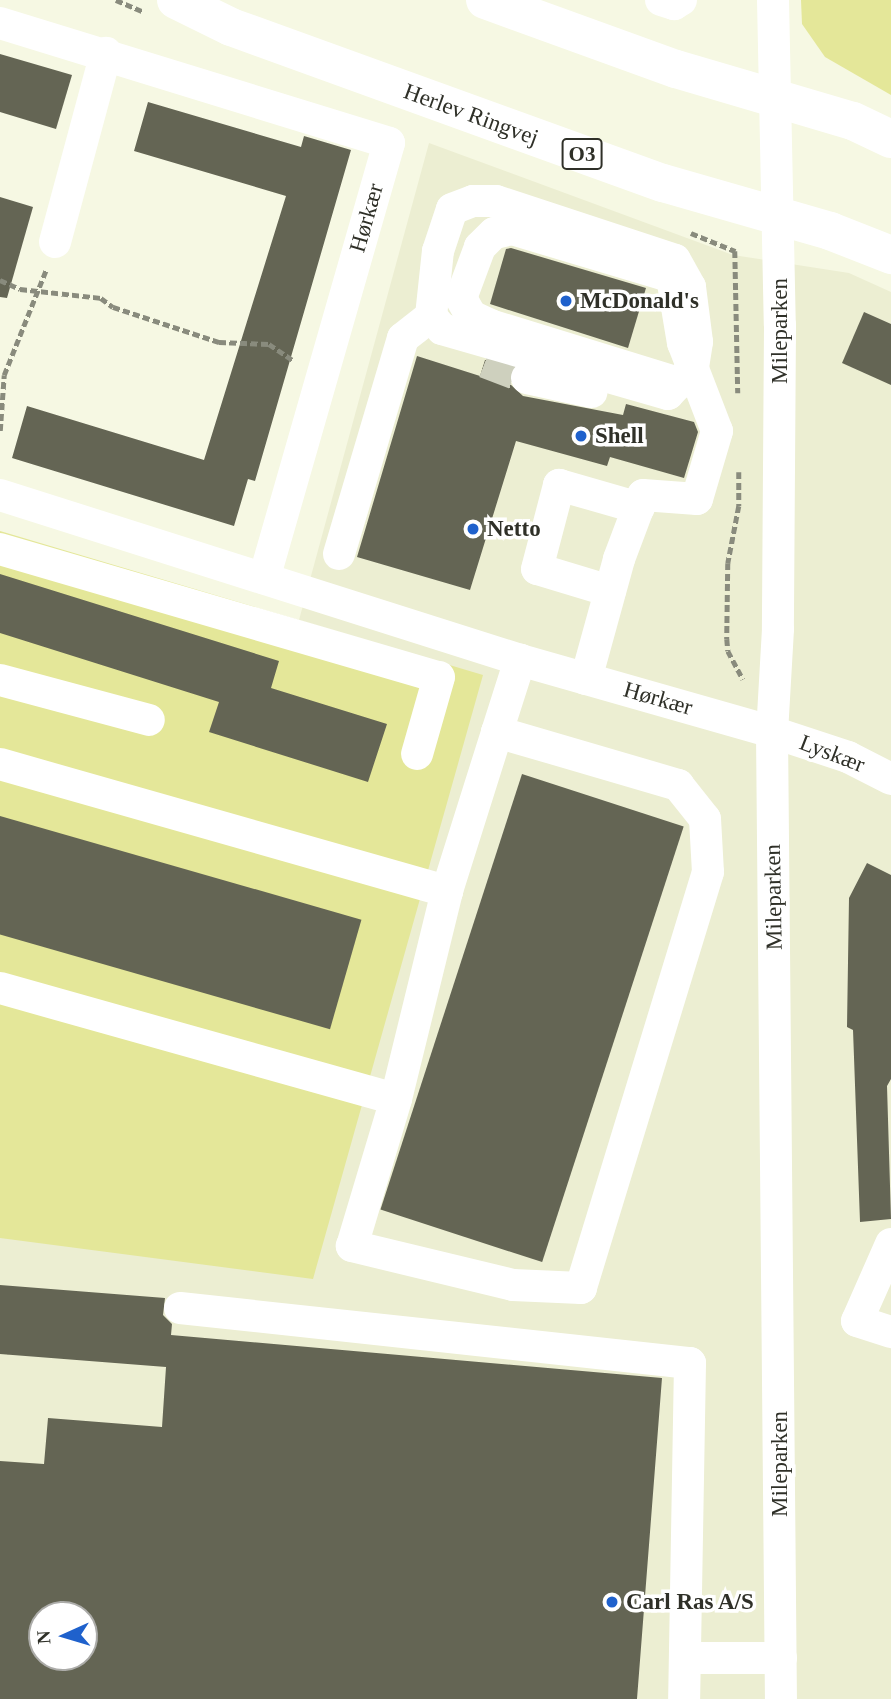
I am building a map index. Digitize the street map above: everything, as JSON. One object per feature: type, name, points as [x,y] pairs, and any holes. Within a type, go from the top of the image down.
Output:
[{"type":"main road","points":[[485,0],[676,69],[853,121],[891,139]]},
{"type":"main road","name":"Herlev Ringvej","points":[[165,8],[231,27],[663,183],[830,231],[891,255]]},
{"type":"street","points":[[661,0],[674,4],[681,0]]},
{"type":"street","name":"Mileparken","points":[[773,0],[780,262],[780,527],[772,732],[781,1699]]},
{"type":"street","name":"Hørkær","points":[[0,23],[106,53],[389,143],[264,578]]},
{"type":"street","points":[[55,242],[106,53]]},
{"type":"street","points":[[340,554],[403,338],[431,316],[438,251],[452,209],[473,201],[496,201],[675,260],[690,287],[697,342],[680,382],[647,404],[527,378]]},
{"type":"street","points":[[586,679],[610,591],[643,495],[697,499],[717,430],[680,382],[490,326],[471,316],[461,298],[480,247],[494,233],[512,229],[672,277],[683,343],[680,382]]},
{"type":"street","points":[[431,316],[442,329],[680,382]]},
{"type":"street","points":[[403,338],[485,362]]},
{"type":"street","points":[[610,591],[537,569],[559,485],[639,508]]},
{"type":"street","name":"Hørkær","points":[[0,495],[520,660],[772,732]]},
{"type":"street","points":[[0,549],[439,677],[417,754]]},
{"type":"street","points":[[219,615],[233,568]]},
{"type":"street","points":[[402,667],[413,625]]},
{"type":"street","points":[[497,732],[678,785],[705,819],[708,872],[580,1288],[513,1285],[352,1246],[396,1099],[447,891],[497,732],[520,660]]},
{"type":"street","points":[[0,680],[149,720]]},
{"type":"street","name":"Lyskær","points":[[772,732],[849,757],[891,779]]},
{"type":"street","points":[[0,764],[447,891]]},
{"type":"street","points":[[0,988],[396,1099]]},
{"type":"street","points":[[891,1244],[857,1321],[891,1332]]},
{"type":"street","points":[[180,1308],[690,1363],[687,1658],[684,1699]]},
{"type":"street","points":[[687,1658],[780,1658]]},
{"type":"path","points":[[116,0],[165,8]]},
{"type":"path","points":[[684,230],[735,251],[780,262]]},
{"type":"path","points":[[0,431],[4,374],[40,291],[55,242]]},
{"type":"path","points":[[735,251],[738,398]]},
{"type":"path","points":[[0,280],[40,291],[101,298],[113,307],[219,342],[269,344],[321,380]]},
{"type":"path","points":[[739,465],[738,506],[727,563],[728,651],[747,685]]},
{"type":"shaded area","points":[[429,143],[733,255],[849,273],[891,292],[891,1699],[0,1699],[0,536],[299,620]]},
{"type":"green space","points":[[801,0],[891,0],[891,95],[825,57],[802,24]]},
{"type":"green space","points":[[0,531],[483,675],[313,1279],[0,1238]]},
{"type":"building","points":[[0,54],[72,75],[56,129],[0,112]]},
{"type":"building","points":[[148,102],[301,147],[304,136],[351,150],[255,481],[248,479],[234,526],[12,458],[27,406],[204,460],[286,196],[134,151]]},
{"type":"building","points":[[0,197],[33,207],[7,298],[0,297]]},
{"type":"building","name":"McDonald's","points":[[511,248],[646,288],[628,348],[490,304],[506,249]]},
{"type":"building","points":[[864,312],[891,324],[891,385],[842,363]]},
{"type":"building","points":[[417,356],[480,376],[485,360],[512,368],[510,384],[523,396],[623,415],[626,404],[694,422],[698,432],[684,478],[610,457],[607,466],[516,441],[470,590],[357,557]]},
{"type":"building","points":[[0,574],[279,661],[271,688],[387,724],[368,782],[209,732],[219,702],[0,633]]},
{"type":"building","points":[[522,774],[684,827],[542,1262],[380,1210]]},
{"type":"building","points":[[0,816],[361,920],[330,1029],[0,935]]},
{"type":"building","points":[[867,863],[891,875],[891,1079],[887,1086],[891,1219],[860,1222],[853,1030],[847,1027],[849,898]]},
{"type":"building","points":[[0,1285],[165,1298],[163,1315],[172,1324],[171,1335],[662,1378],[637,1699],[0,1699],[0,1461],[44,1464],[48,1418],[162,1427],[166,1367],[0,1354]]},
{"type":"tunnel","points":[[485,362],[527,378]]},
{"type":"place","name":"McDonald's","points":[[566,301]]},
{"type":"place","name":"Shell","points":[[581,436]]},
{"type":"place","name":"Netto","points":[[473,529]]},
{"type":"place","name":"Carl Ras A/S","points":[[612,1602]]}]
